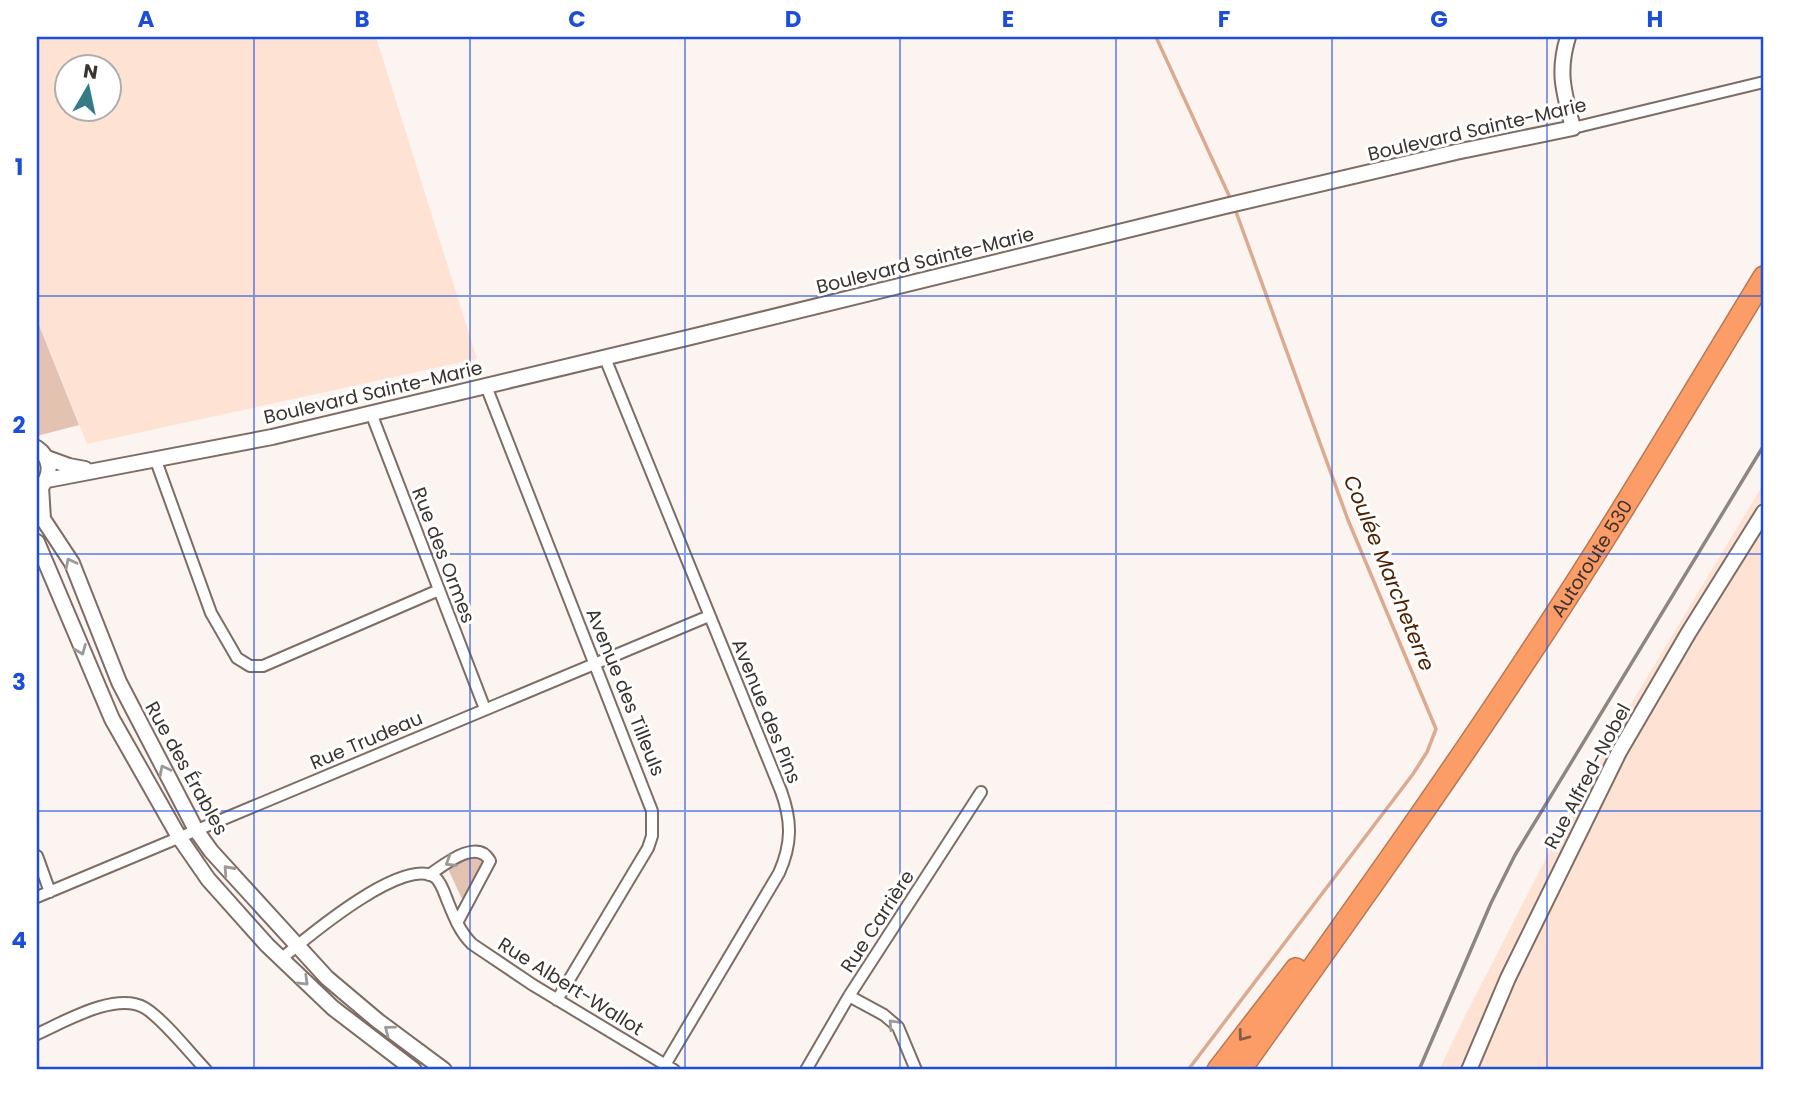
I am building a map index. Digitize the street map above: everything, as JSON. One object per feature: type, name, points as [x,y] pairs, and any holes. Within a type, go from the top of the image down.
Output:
[{"type":"highway","name":"Autoroute 530","points":[[1240,1070],[1408,832],[1559,610],[1764,277]]},
{"type":"highway","name":"Autoroute 530","points":[[1218,1070],[1408,832]]},
{"type":"street","points":[[1568,37],[1561,78],[1573,128]]},
{"type":"street","name":"Boulevard Sainte-Marie","points":[[42,485],[93,470],[272,437],[1221,207],[1764,82]]},
{"type":"street","name":"Avenue des Pins","points":[[605,358],[781,791],[790,821],[785,859],[779,873],[669,1068]]},
{"type":"street","name":"Avenue des Tilleuls","points":[[486,386],[650,801],[652,835],[643,859],[557,1000]]},
{"type":"street","name":"Rue des Ormes","points":[[371,413],[485,709]]},
{"type":"street","name":"Boulevard Sainte-Marie","points":[[42,453],[69,466],[93,470]]},
{"type":"street","name":"Boulevard Sainte-Marie","points":[[42,453],[49,473],[42,485]]},
{"type":"street","points":[[155,458],[211,613],[237,658],[250,666],[263,666],[439,590]]},
{"type":"street","name":"Rue des Érables","points":[[42,485],[43,519],[72,563],[118,682],[196,830],[211,851],[327,978],[377,1021],[444,1070]]},
{"type":"street","name":"Rue Alfred-Nobel","points":[[1469,1070],[1508,978],[1607,775],[1689,632],[1764,512]]},
{"type":"street","name":"Rue des Érables","points":[[37,542],[112,719],[179,838],[208,879],[281,959],[333,1008],[414,1070]]},
{"type":"street","name":"Rue Trudeau","points":[[37,897],[709,616]]},
{"type":"street","name":"Rue Carrière","points":[[806,1070],[849,996],[981,792]]},
{"type":"street","points":[[281,959],[361,897],[411,875],[429,875],[470,852],[479,851],[488,856],[490,861],[457,923]]},
{"type":"street","points":[[37,856],[50,892]]},
{"type":"street","name":"Rue Albert-Wallot","points":[[429,875],[440,883],[463,935],[491,958],[669,1068]]},
{"type":"street","points":[[849,996],[884,1015],[898,1027],[916,1070]]},
{"type":"street","points":[[37,1034],[101,1007],[131,1003],[145,1008],[205,1070]]},
{"type":"shaded area","points":[[37,37],[376,37],[477,359],[87,444],[37,319]]},
{"type":"shaded area","points":[[37,320],[79,425],[37,436]]},
{"type":"shaded area","points":[[1764,483],[1764,1070],[1439,1070],[1590,772]]},
{"type":"shaded area","points":[[467,857],[481,861],[481,870],[463,901],[449,871],[451,866]]},
{"type":"waterway","name":"Coulée Marcheterre","points":[[1156,37],[1232,202]]},
{"type":"waterway","name":"Coulée Marcheterre","points":[[1188,1070],[1413,774],[1427,752],[1436,729],[1348,520],[1235,209]]},
{"type":"railway","points":[[1419,1070],[1491,903],[1515,855],[1764,445]]}]
